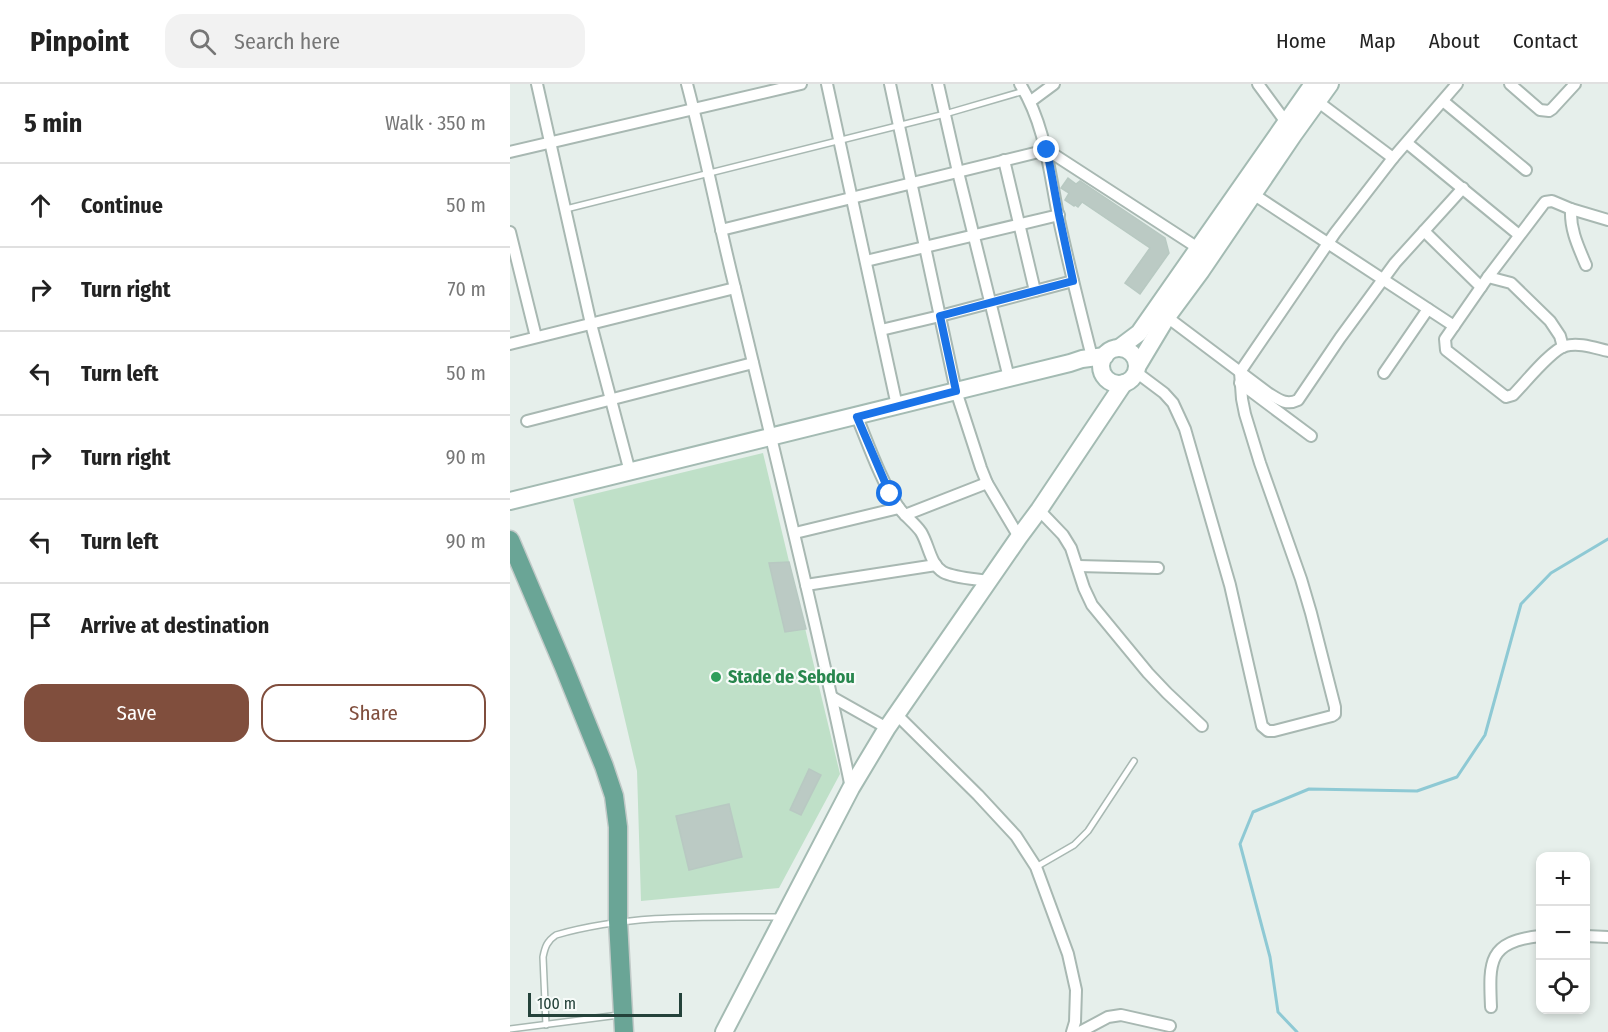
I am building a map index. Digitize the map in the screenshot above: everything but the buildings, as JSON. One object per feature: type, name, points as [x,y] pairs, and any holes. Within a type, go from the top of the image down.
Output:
[{"type":"main road","points":[[1122,375],[1201,271],[1253,194],[1313,84]]},
{"type":"main road","points":[[1122,375],[1101,366],[1105,354],[1130,341],[1139,333],[1198,248],[1290,128],[1317,101],[1330,84]]},
{"type":"main road","points":[[510,501],[1105,354],[1130,352],[1134,356],[1111,392],[1111,405],[891,721],[851,788],[724,1032]]},
{"type":"main road","points":[[1070,363],[1090,372],[1122,375]]},
{"type":"main road","points":[[510,540],[564,667],[614,796],[618,827],[618,921],[624,1023]]},
{"type":"street","points":[[537,84],[591,324],[630,472]]},
{"type":"street","points":[[687,84],[795,533],[851,788]]},
{"type":"street","points":[[510,152],[801,84]]},
{"type":"street","points":[[827,84],[897,406]]},
{"type":"street","points":[[890,84],[956,391],[987,483],[1019,537]]},
{"type":"street","points":[[939,84],[958,172],[1009,378]]},
{"type":"street","points":[[1054,84],[1025,92],[1047,150],[1073,281],[1105,354]]},
{"type":"street","points":[[1258,84],[1290,128]]},
{"type":"street","points":[[1122,375],[1164,393],[1173,403],[1185,429],[1230,585],[1260,720],[1264,729],[1274,731],[1332,716],[1335,711],[1311,613],[1245,414],[1240,377],[1327,243],[1393,158],[1457,84]]},
{"type":"street","points":[[1510,84],[1543,111],[1552,109],[1575,84]]},
{"type":"street","points":[[1317,101],[1393,158]]},
{"type":"street","points":[[1443,101],[1526,170]]},
{"type":"street","points":[[1407,143],[1519,235]]},
{"type":"street","points":[[721,230],[1047,150],[1198,248]]},
{"type":"street","points":[[1004,160],[1035,291]]},
{"type":"street","points":[[1240,377],[1281,401],[1290,403],[1298,400],[1395,263],[1463,188]]},
{"type":"street","points":[[1253,194],[1454,326]]},
{"type":"street","points":[[1608,220],[1552,201],[1545,202],[1488,277],[1445,339],[1446,350],[1506,397],[1514,395],[1545,361],[1563,347],[1578,345],[1608,351]]},
{"type":"street","points":[[1570,209],[1573,233],[1586,264]]},
{"type":"street","points":[[866,261],[1059,215]]},
{"type":"street","points":[[1424,231],[1481,287]]},
{"type":"street","points":[[510,232],[536,337]]},
{"type":"street","points":[[1488,277],[1511,284],[1550,321],[1560,336],[1563,347]]},
{"type":"street","points":[[881,330],[1073,281]]},
{"type":"street","points":[[510,344],[735,288]]},
{"type":"street","points":[[1384,373],[1428,309]]},
{"type":"street","points":[[1167,317],[1311,436]]},
{"type":"street","points":[[526,421],[753,363]]},
{"type":"street","points":[[857,417],[883,479],[902,511],[922,534],[936,565],[943,572],[988,581]]},
{"type":"street","points":[[795,533],[902,511],[987,483]]},
{"type":"street","points":[[1039,510],[1064,535],[1092,605],[1148,673],[1202,726]]},
{"type":"street","points":[[806,585],[936,565]]},
{"type":"street","points":[[1078,566],[1158,568]]},
{"type":"street","points":[[832,697],[891,721],[971,788],[1016,836],[1036,867],[1068,954],[1076,990],[1075,1022],[1072,1032]]},
{"type":"street","points":[[1590,936],[1608,937]]},
{"type":"street","points":[[1491,1007],[1490,975],[1494,958],[1506,944],[1536,937]]},
{"type":"street","points":[[1080,1032],[1108,1017],[1120,1015],[1170,1026]]},
{"type":"lane","points":[[566,209],[1025,92]]},
{"type":"lane","points":[[1036,867],[1074,845],[1088,831],[1134,761]]},
{"type":"lane","points":[[546,1025],[543,957],[549,940],[556,935],[618,921],[783,917]]},
{"type":"lane","points":[[510,1029],[546,1025],[624,1023]]},
{"type":"green space","name":"Stade de Sebdou","points":[[763,453],[840,774],[779,888],[641,901],[637,771],[573,499]]},
{"type":"waterway","points":[[1297,1032],[1278,1012],[1270,957],[1240,844],[1253,812],[1309,789],[1417,791],[1457,777],[1485,735],[1521,604],[1551,573],[1608,539]]},
{"type":"place","name":"Stade de Sebdou","points":[[716,677]]},
{"type":"route","points":[[890,494],[857,417],[956,391],[940,316],[1073,281],[1047,150]]}]
